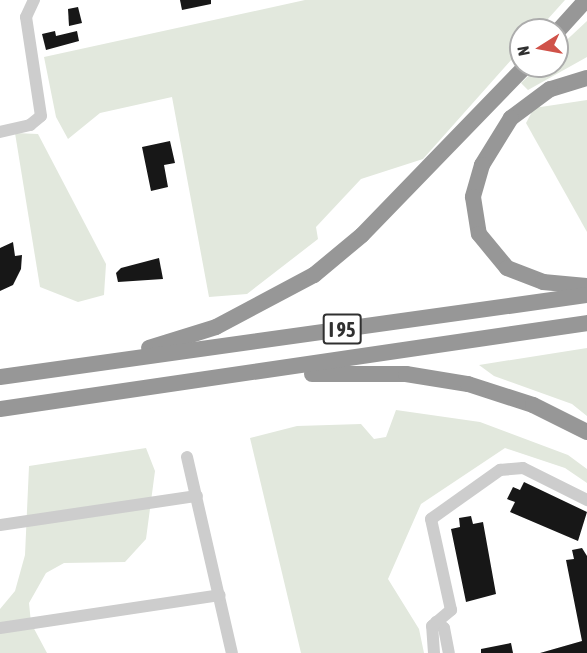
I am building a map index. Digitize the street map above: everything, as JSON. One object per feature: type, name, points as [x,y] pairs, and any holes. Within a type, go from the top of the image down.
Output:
[{"type":"highway","points":[[569,19],[586,0]]},
{"type":"highway","points":[[96,364],[216,327],[314,275],[362,235],[514,78]]},
{"type":"highway","points":[[587,78],[544,92],[511,118],[486,157],[473,197],[479,234],[507,268],[543,282],[587,285]]},
{"type":"highway","name":"I 95","points":[[0,377],[587,295]]},
{"type":"highway","name":"I 95","points":[[0,409],[269,373],[587,323]]},
{"type":"highway","points":[[269,373],[437,378],[516,398],[587,432]]},
{"type":"street","points":[[0,132],[30,125],[41,116],[26,17],[34,0]]},
{"type":"street","points":[[188,457],[232,653]]},
{"type":"street","points":[[434,653],[430,635],[436,622],[451,610],[431,519],[500,470],[523,468],[587,500]]},
{"type":"street","points":[[0,525],[197,496]]},
{"type":"street","points":[[0,628],[220,595]]},
{"type":"street","points":[[436,622],[444,628],[449,653]]},
{"type":"shaded area","points":[[305,0],[565,0],[549,18],[509,18],[509,62],[423,159],[361,179],[316,227],[318,239],[247,294],[209,297],[172,97],[100,113],[68,139],[56,117],[44,57]]},
{"type":"shaded area","points":[[587,21],[587,57],[569,67],[569,38]]},
{"type":"shaded area","points":[[526,78],[549,78],[528,90],[521,83]]},
{"type":"shaded area","points":[[587,100],[587,232],[526,123],[534,108]]},
{"type":"shaded area","points":[[15,133],[38,134],[106,264],[104,295],[78,302],[40,287]]},
{"type":"shaded area","points":[[587,348],[587,416],[572,404],[494,376],[479,365]]},
{"type":"shaded area","points":[[396,410],[480,422],[568,455],[587,469],[587,483],[565,468],[505,448],[421,504],[388,579],[419,629],[424,653],[301,653],[250,438],[297,426],[361,424],[374,439],[386,437]]},
{"type":"shaded area","points":[[146,448],[155,471],[146,539],[125,562],[64,563],[46,573],[29,603],[31,623],[47,653],[0,653],[0,609],[15,591],[25,555],[29,466]]},
{"type":"building","points":[[180,0],[211,0],[211,4],[182,10]]},
{"type":"building","points":[[78,7],[82,23],[69,26],[68,9]]},
{"type":"building","points":[[55,31],[56,36],[77,31],[79,41],[46,50],[42,34]]},
{"type":"building","points":[[170,141],[175,163],[164,165],[168,187],[151,191],[142,147]]},
{"type":"building","points":[[13,242],[15,256],[22,255],[21,269],[13,285],[0,291],[0,248]]},
{"type":"building","points":[[159,258],[163,279],[118,282],[116,273],[121,268]]},
{"type":"building","points":[[524,482],[587,512],[578,541],[510,512],[515,502],[507,499],[513,487],[520,490]]},
{"type":"building","points":[[471,516],[473,524],[483,522],[496,594],[466,602],[451,529],[460,527],[459,518]]},
{"type":"building","points":[[582,548],[587,556],[587,653],[540,653],[582,641],[566,560],[574,559],[572,550]]},
{"type":"building","points":[[511,643],[513,653],[481,653],[481,649]]}]
